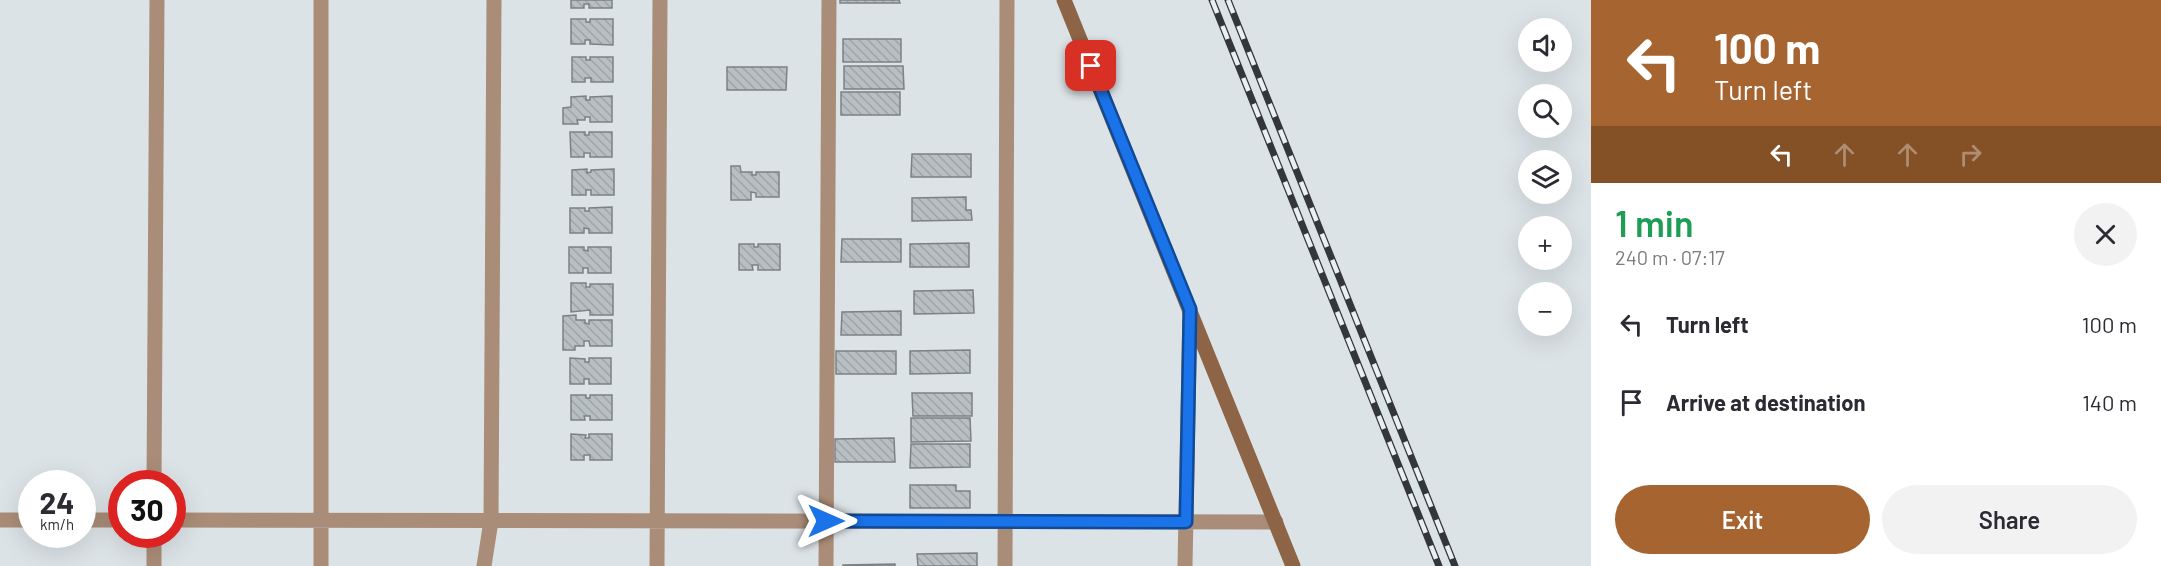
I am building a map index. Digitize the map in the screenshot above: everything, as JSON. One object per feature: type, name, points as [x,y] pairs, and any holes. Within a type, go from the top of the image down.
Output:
[{"type":"main road","points":[[1064,0],[1293,566]]},
{"type":"street","points":[[154,470],[157,0]]},
{"type":"street","points":[[321,0],[321,566]]},
{"type":"street","points":[[483,566],[491,520],[494,0]]},
{"type":"street","points":[[657,566],[660,0]]},
{"type":"street","points":[[826,566],[829,0]]},
{"type":"street","points":[[1005,566],[1007,0]]},
{"type":"street","points":[[1185,566],[1190,309]]},
{"type":"street","points":[[0,520],[18,520]]},
{"type":"street","points":[[186,520],[1276,522]]},
{"type":"street","points":[[154,548],[154,566]]},
{"type":"building","points":[[571,0],[612,0],[612,8],[589,8],[589,4],[584,4],[584,8],[571,8]]},
{"type":"building","points":[[840,0],[899,0],[900,3],[840,3]]},
{"type":"building","points":[[571,19],[586,19],[586,22],[590,22],[590,19],[613,19],[613,45],[590,44],[590,40],[585,40],[585,44],[571,44]]},
{"type":"building","points":[[843,39],[901,39],[901,62],[843,62]]},
{"type":"building","points":[[572,57],[586,57],[586,60],[590,60],[590,57],[613,57],[613,82],[591,82],[591,78],[585,78],[585,82],[572,82]]},
{"type":"building","points":[[844,66],[903,66],[904,89],[844,89]]},
{"type":"building","points":[[727,67],[787,67],[786,90],[727,90]]},
{"type":"building","points":[[841,92],[900,92],[900,115],[841,115]]},
{"type":"building","points":[[586,96],[586,100],[590,100],[590,97],[612,96],[612,122],[590,122],[590,117],[585,117],[585,120],[577,120],[578,124],[563,124],[563,108],[571,107],[571,97]]},
{"type":"building","points":[[570,132],[585,132],[585,135],[589,135],[589,132],[612,132],[612,157],[590,157],[590,153],[584,153],[584,157],[571,157]]},
{"type":"building","points":[[912,154],[971,154],[971,177],[911,177]]},
{"type":"building","points":[[731,166],[740,166],[741,172],[752,172],[752,175],[756,175],[756,172],[779,172],[779,197],[756,197],[756,193],[751,192],[751,200],[731,200]]},
{"type":"building","points":[[587,169],[587,173],[591,170],[614,169],[614,195],[591,195],[591,190],[586,190],[586,195],[572,195],[572,170]]},
{"type":"building","points":[[966,197],[966,210],[971,210],[972,220],[912,221],[912,198]]},
{"type":"building","points":[[612,207],[612,233],[589,233],[589,229],[584,228],[584,233],[570,233],[570,208],[585,208],[585,211],[589,211],[589,208]]},
{"type":"building","points":[[842,239],[901,239],[901,262],[841,262]]},
{"type":"building","points":[[969,243],[969,267],[910,267],[910,244]]},
{"type":"building","points":[[739,244],[754,244],[754,247],[758,247],[758,244],[780,244],[780,270],[758,270],[758,265],[752,265],[753,270],[739,270]]},
{"type":"building","points":[[569,247],[584,247],[584,250],[588,251],[588,247],[611,247],[611,273],[588,273],[588,268],[583,268],[583,273],[569,273]]},
{"type":"building","points":[[571,283],[586,283],[586,287],[590,287],[590,284],[613,284],[613,315],[590,315],[590,310],[571,312]]},
{"type":"building","points":[[973,290],[974,313],[914,314],[914,291]]},
{"type":"building","points":[[901,311],[901,335],[841,335],[842,312]]},
{"type":"building","points":[[576,315],[576,320],[585,320],[585,323],[589,324],[589,320],[612,320],[612,346],[590,346],[589,341],[584,341],[584,346],[575,346],[575,350],[563,350],[563,316]]},
{"type":"building","points":[[970,350],[970,373],[910,374],[910,351]]},
{"type":"building","points":[[836,351],[896,351],[896,374],[836,374]]},
{"type":"building","points":[[570,358],[585,359],[585,362],[589,362],[589,358],[611,358],[611,384],[589,384],[589,379],[584,379],[584,384],[570,384]]},
{"type":"building","points":[[912,393],[972,393],[972,416],[913,416]]},
{"type":"building","points":[[571,395],[586,395],[586,398],[590,398],[590,395],[612,395],[612,420],[590,420],[590,416],[584,416],[585,420],[571,420]]},
{"type":"building","points":[[911,418],[970,418],[971,441],[911,442]]},
{"type":"building","points":[[571,434],[586,435],[585,438],[589,438],[589,434],[612,434],[612,460],[590,460],[590,455],[584,455],[584,460],[571,460]]},
{"type":"building","points":[[894,438],[895,462],[835,462],[835,439]]},
{"type":"building","points":[[911,444],[970,444],[970,467],[910,468]]},
{"type":"building","points":[[910,485],[956,485],[956,491],[970,491],[970,508],[910,508]]},
{"type":"building","points":[[977,553],[977,566],[918,566],[917,554]]},
{"type":"building","points":[[895,564],[895,566],[843,566],[843,565]]},
{"type":"railway","points":[[1212,0],[1439,566]]},
{"type":"railway","points":[[1228,0],[1455,566]]},
{"type":"route","points":[[826,521],[1186,522],[1190,309],[1091,66]]}]
